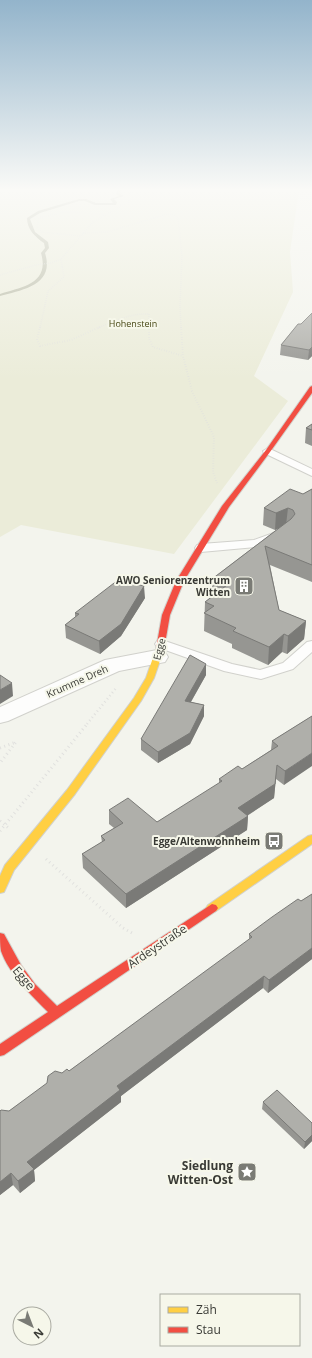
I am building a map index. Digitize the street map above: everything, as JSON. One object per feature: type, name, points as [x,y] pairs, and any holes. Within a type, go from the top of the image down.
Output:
[{"type":"street","name":"Egge","points":[[0,889],[10,868],[71,792],[138,699],[150,678],[159,650],[166,615],[180,581],[226,506],[307,402],[312,388]]},
{"type":"street","name":"Krumme Dreh","points":[[0,716],[113,665],[159,650]]},
{"type":"street","name":"Ardeystraße","points":[[0,1051],[155,948],[312,839]]},
{"type":"street","name":"Egge","points":[[0,937],[6,954],[22,977],[56,1013]]},
{"type":"lane","points":[[268,452],[312,473]]},
{"type":"lane","points":[[201,548],[256,543],[279,535],[286,530]]},
{"type":"lane","points":[[159,650],[261,675],[288,666],[312,645]]},
{"type":"path","points":[[0,276],[36,265],[51,263],[60,259],[65,253]]},
{"type":"path","points":[[182,253],[180,307],[183,356],[192,391],[214,437],[213,472]]},
{"type":"path","points":[[60,259],[64,277],[48,291],[37,340],[40,346],[70,340],[120,319],[143,313],[149,314],[150,339],[153,347],[183,356]]},
{"type":"path","points":[[0,831],[117,686]]},
{"type":"path","points":[[0,748],[16,742],[0,763]]},
{"type":"path","points":[[27,846],[39,853],[123,928],[155,948]]},
{"type":"green space","name":"Hohenstein","points":[[0,253],[290,253],[293,292],[254,376],[288,401],[174,554],[21,525],[0,537]]},
{"type":"building","points":[[312,313],[312,347],[309,350],[281,345],[298,324],[301,324]]},
{"type":"building","points":[[312,424],[312,430],[306,428]]},
{"type":"building","name":"AWO Seniorenzentrum Witten","points":[[290,489],[303,494],[312,489],[312,565],[265,546],[279,610],[306,621],[288,636],[284,634],[269,647],[233,631],[236,628],[204,613],[214,606],[205,602],[227,585],[212,579],[291,519],[295,514],[293,510],[288,508],[276,513],[264,508]]},
{"type":"building","points":[[118,580],[144,586],[121,624],[99,641],[65,625],[79,614],[75,613]]},
{"type":"building","points":[[190,655],[206,664],[185,701],[204,705],[190,733],[158,752],[141,739]]},
{"type":"building","points":[[0,675],[12,683],[0,690]]},
{"type":"building","points":[[312,716],[312,753],[285,771],[277,765],[275,784],[238,808],[248,816],[126,894],[82,854],[105,840],[101,836],[123,823],[109,810],[128,798],[157,822],[222,781],[219,779],[238,766],[242,769],[278,746],[272,741]]},
{"type":"building","points":[[312,894],[312,948],[269,980],[264,976],[117,1086],[120,1090],[27,1162],[34,1169],[18,1181],[11,1173],[0,1182],[1,1110],[9,1111],[47,1083],[48,1076],[55,1071],[62,1073],[67,1069],[69,1071],[252,937],[249,934],[272,917],[298,899],[301,901]]},
{"type":"building","points":[[277,1090],[312,1123],[312,1135],[305,1142],[263,1102]]},
{"type":"waterway","points":[[0,295],[36,283],[43,274],[44,270],[45,263],[43,253]]},
{"type":"traffic: slow","points":[[0,889],[9,868],[71,792],[138,699],[150,678],[160,649]]},
{"type":"traffic: slow","points":[[212,908],[312,839]]},
{"type":"traffic: jam","points":[[160,649],[166,615],[180,581],[226,506],[268,451],[312,388]]},
{"type":"traffic: jam","points":[[0,1051],[212,908]]},
{"type":"traffic: jam","points":[[0,937],[17,969],[31,987],[56,1013]]},
{"type":"place","name":"AWO Seniorenzentrum Witten","points":[[244,586]]},
{"type":"place","name":"Egge/Altenwohnheim","points":[[274,841]]},
{"type":"place","name":"Siedlung Witten-Ost","points":[[247,1172]]}]
